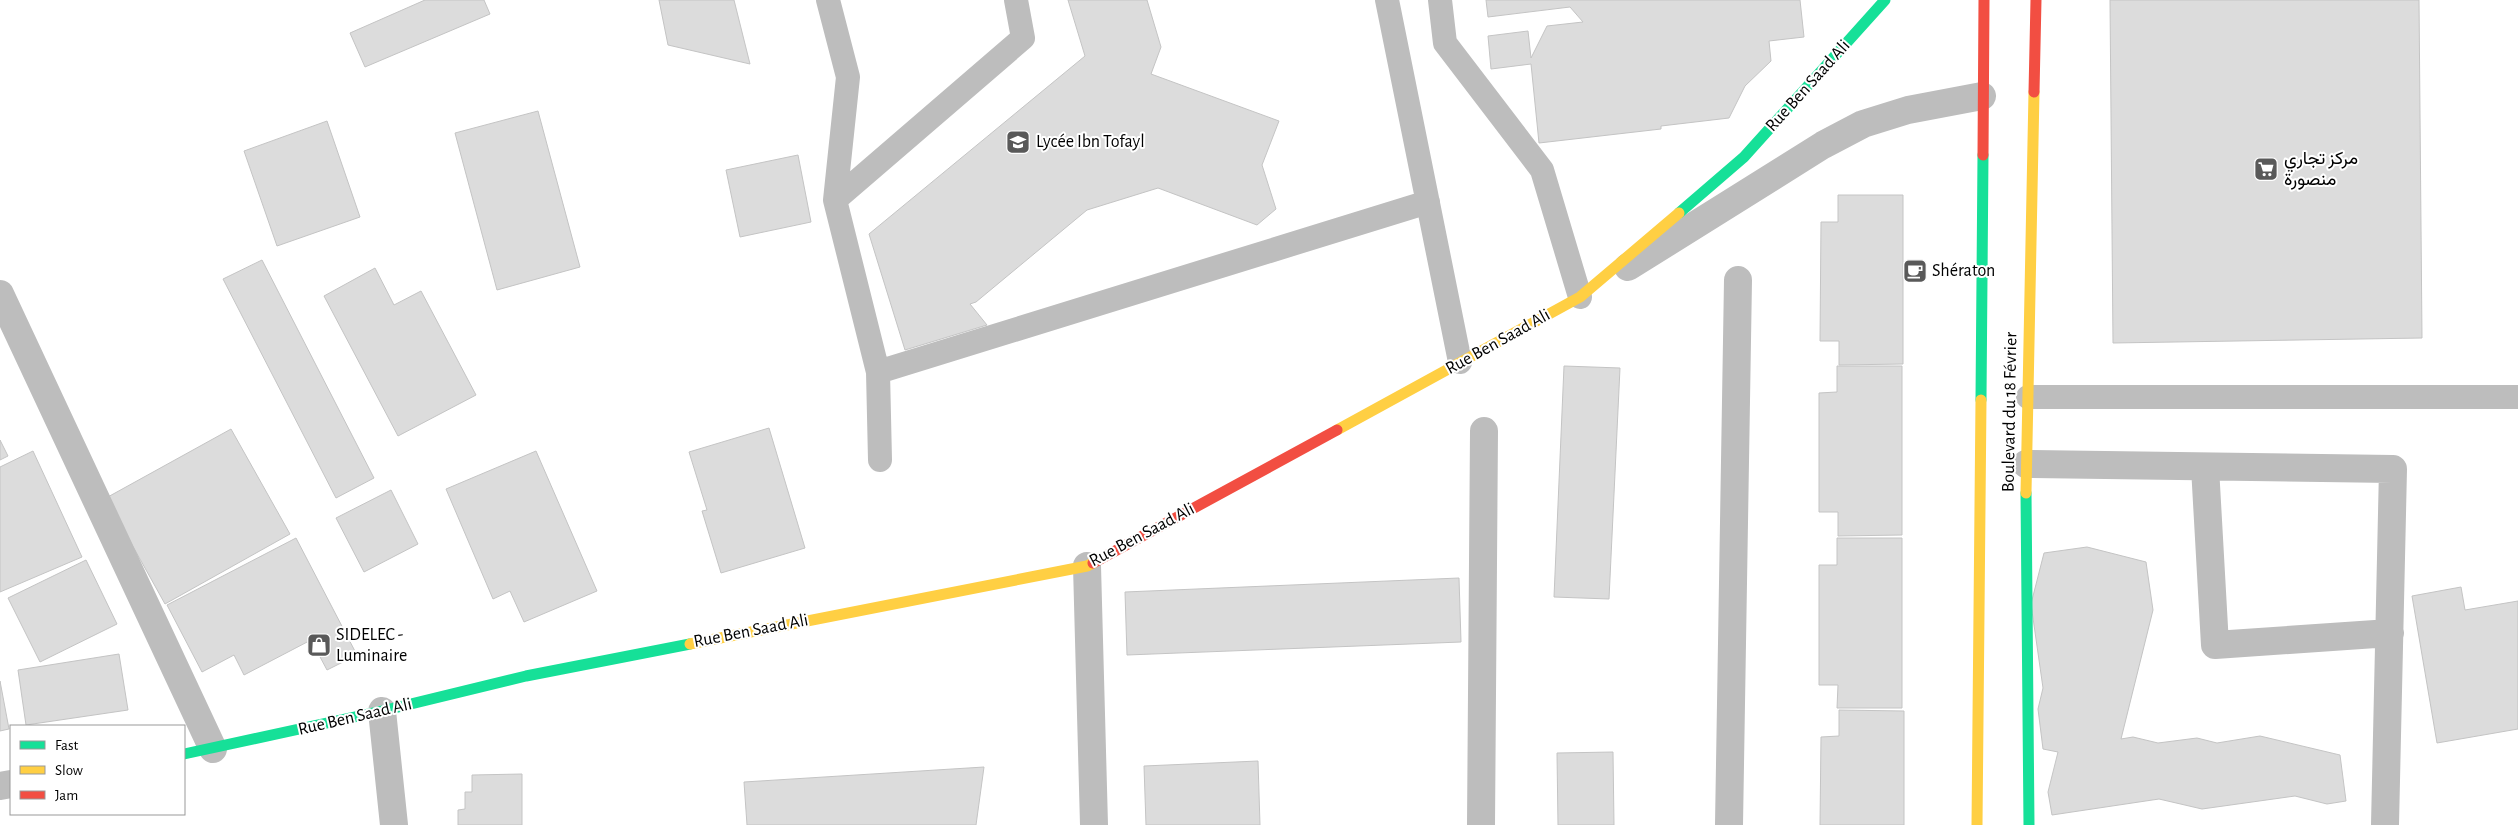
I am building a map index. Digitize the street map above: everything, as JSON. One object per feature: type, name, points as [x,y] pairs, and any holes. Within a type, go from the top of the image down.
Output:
[{"type":"street","name":"Rue Ben Saad Ali","points":[[185,754],[382,711],[526,676],[1087,566],[1580,297],[1744,157],[1885,0]]},
{"type":"street","name":"Boulevard du 18 Février","points":[[1977,825],[1984,0]]},
{"type":"street","name":"Boulevard du 18 Février","points":[[2029,825],[2026,464],[2036,0]]},
{"type":"street","points":[[1580,297],[1823,145],[1863,124],[1908,110],[1982,96]]},
{"type":"street","points":[[1729,825],[1738,280]]},
{"type":"street","points":[[0,294],[213,749]]},
{"type":"street","points":[[1480,825],[1484,431]]},
{"type":"street","points":[[2026,464],[2393,469],[2385,825]]},
{"type":"street","points":[[2205,467],[2215,645],[2390,633]]},
{"type":"street","points":[[1087,566],[1094,825]]},
{"type":"street","points":[[382,711],[394,825]]},
{"type":"lane","points":[[828,0],[848,77],[835,200],[878,372],[880,460]]},
{"type":"lane","points":[[835,200],[1023,38],[1016,0]]},
{"type":"lane","points":[[1388,0],[1460,362]]},
{"type":"lane","points":[[1440,0],[1445,43],[1542,170],[1580,297]]},
{"type":"lane","points":[[878,372],[1428,202]]},
{"type":"lane","points":[[2028,397],[2518,397]]},
{"type":"building","points":[[425,0],[484,0],[490,14],[365,67],[350,33]]},
{"type":"building","points":[[659,0],[734,0],[750,64],[668,45]]},
{"type":"building","points":[[1068,0],[1147,0],[1161,47],[1151,74],[1279,121],[1262,165],[1276,209],[1257,225],[1158,188],[1087,210],[976,302],[970,304],[987,325],[905,350],[869,234],[1085,56]]},
{"type":"building","points":[[1486,0],[1800,0],[1804,37],[1769,41],[1771,61],[1745,86],[1729,118],[1661,126],[1661,129],[1539,143],[1531,64],[1491,69],[1488,36],[1528,31],[1531,58],[1547,26],[1583,22],[1570,7],[1488,17]]},
{"type":"building","name":"مركز تجاري منصورة","points":[[2110,0],[2419,0],[2422,338],[2113,343]]},
{"type":"building","points":[[538,111],[580,267],[497,290],[455,133]]},
{"type":"building","points":[[327,121],[360,217],[277,246],[244,151]]},
{"type":"building","points":[[798,155],[811,222],[740,237],[726,170]]},
{"type":"building","points":[[1838,195],[1903,195],[1903,364],[1839,365],[1839,341],[1820,341],[1821,222],[1838,222]]},
{"type":"building","points":[[262,260],[374,478],[336,498],[223,279]]},
{"type":"building","points":[[375,268],[394,305],[421,291],[476,395],[398,436],[324,296]]},
{"type":"building","points":[[1564,366],[1620,368],[1609,599],[1554,597]]},
{"type":"building","points":[[1837,366],[1902,366],[1902,535],[1838,536],[1838,512],[1819,512],[1819,393],[1837,392]]},
{"type":"building","points":[[769,428],[805,548],[721,573],[702,511],[707,510],[689,452]]},
{"type":"building","points":[[231,429],[290,534],[165,604],[106,498]]},
{"type":"building","points":[[0,440],[8,456],[0,460]]},
{"type":"building","points":[[33,451],[82,557],[0,592],[0,467]]},
{"type":"building","points":[[536,451],[597,591],[524,622],[510,591],[493,599],[446,489]]},
{"type":"building","points":[[391,490],[418,544],[364,572],[336,518]]},
{"type":"building","points":[[296,538],[357,655],[327,670],[311,640],[244,675],[234,655],[202,672],[167,605]]},
{"type":"building","points":[[1837,538],[1902,538],[1902,708],[1837,708],[1838,685],[1819,685],[1819,565],[1837,565]]},
{"type":"building","points":[[2087,547],[2146,562],[2153,610],[2121,739],[2133,737],[2158,743],[2197,738],[2217,743],[2260,736],[2340,755],[2346,801],[2327,804],[2295,796],[2202,809],[2159,799],[2052,815],[2048,792],[2058,752],[2043,749],[2038,709],[2043,688],[2031,604],[2044,553]]},
{"type":"building","points":[[86,560],[117,624],[40,662],[8,598]]},
{"type":"building","points":[[1459,578],[1461,642],[1127,655],[1125,592]]},
{"type":"building","points":[[2461,587],[2465,610],[2518,601],[2518,729],[2437,743],[2412,596]]},
{"type":"building","points":[[119,654],[128,710],[26,725],[18,670]]},
{"type":"building","points":[[0,681],[9,729],[0,731]]},
{"type":"building","points":[[1839,710],[1904,711],[1904,825],[1820,825],[1821,737],[1839,736]]},
{"type":"building","points":[[1613,752],[1614,825],[1558,825],[1557,753]]},
{"type":"building","points":[[1258,761],[1260,825],[1146,825],[1144,766]]},
{"type":"building","points":[[984,767],[976,825],[747,825],[744,782]]},
{"type":"building","points":[[522,774],[522,825],[458,825],[458,810],[465,809],[465,792],[472,792],[472,775]]},
{"type":"traffic: fast","points":[[1679,213],[1744,157],[1885,0]]},
{"type":"traffic: fast","points":[[1981,400],[1983,155]]},
{"type":"traffic: fast","points":[[2026,493],[2029,825]]},
{"type":"traffic: fast","points":[[185,754],[382,711],[526,676],[690,644]]},
{"type":"traffic: slow","points":[[2026,493],[2034,92]]},
{"type":"traffic: slow","points":[[1337,430],[1580,297],[1679,213]]},
{"type":"traffic: slow","points":[[1977,825],[1981,400]]},
{"type":"traffic: slow","points":[[690,644],[1087,566],[1093,563]]},
{"type":"traffic: jam","points":[[1983,155],[1984,0]]},
{"type":"traffic: jam","points":[[2034,92],[2036,0]]},
{"type":"traffic: jam","points":[[1093,563],[1337,430]]},
{"type":"place","name":"Lycée Ibn Tofayl","points":[[1018,142]]},
{"type":"place","name":"مركز تجاري منصورة","points":[[2266,169]]},
{"type":"place","name":"Shératon","points":[[1915,271]]},
{"type":"place","name":"SIDELEC - Luminaire","points":[[319,645]]}]
